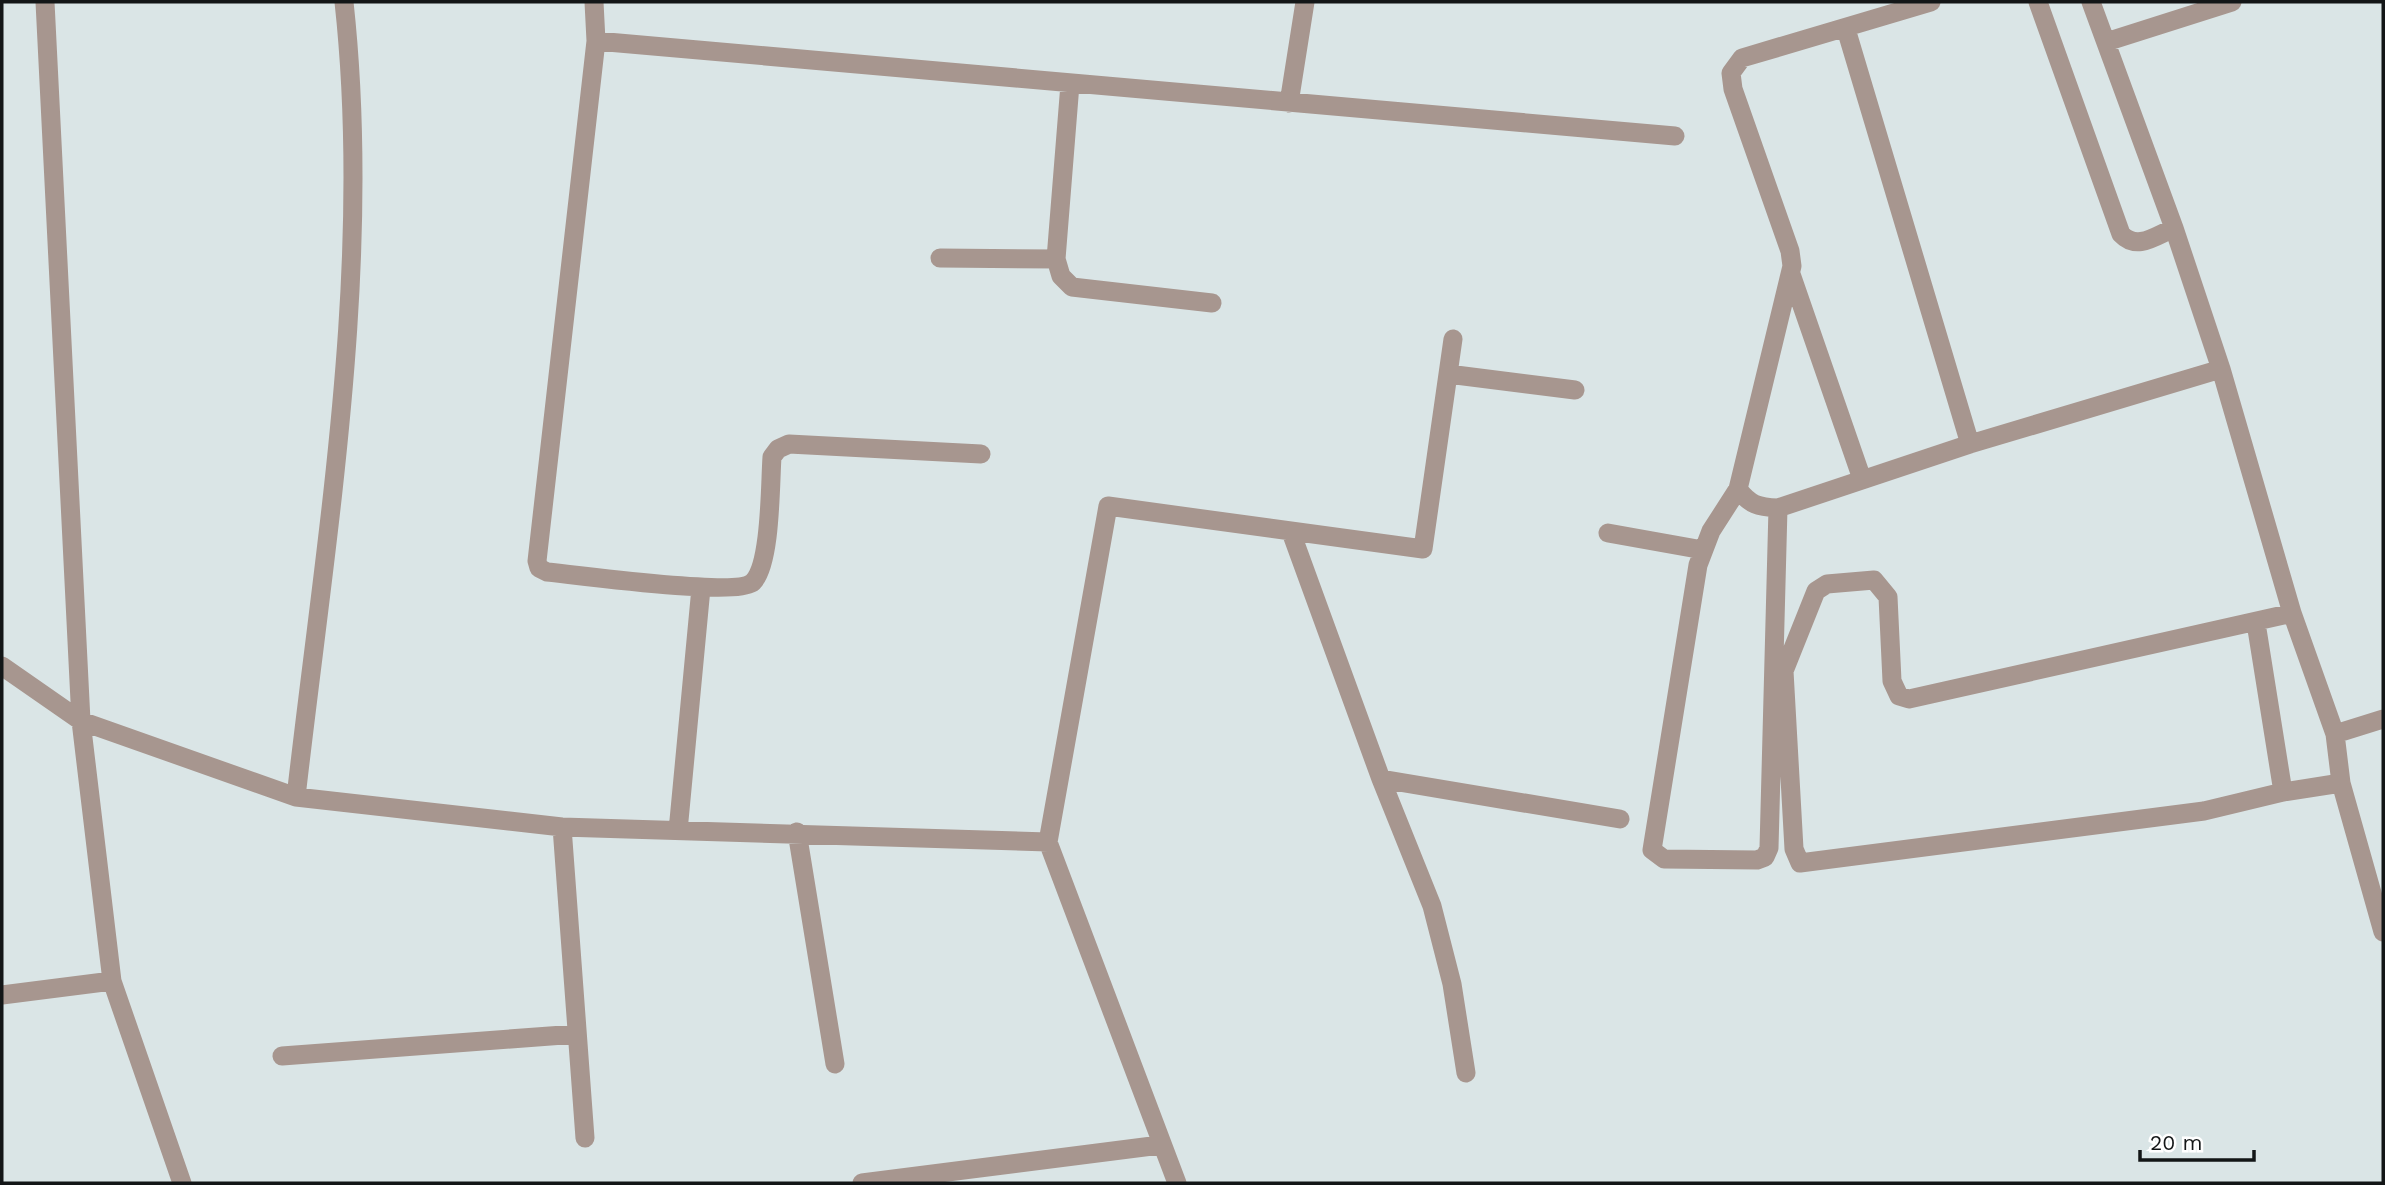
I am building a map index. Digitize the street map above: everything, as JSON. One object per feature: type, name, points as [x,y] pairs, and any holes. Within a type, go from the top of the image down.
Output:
[{"type":"street","points":[[45,2],[81,721],[113,981],[182,1183]]},
{"type":"street","points":[[296,797],[348,335],[352,81],[344,2]]},
{"type":"street","points":[[594,2],[596,41],[537,561],[539,568],[547,572],[701,587],[745,587],[754,581],[763,564],[772,457],[778,449],[789,444],[981,454]]},
{"type":"street","points":[[1289,103],[1305,2]]},
{"type":"street","points":[[1862,480],[1791,273],[1790,251],[1733,89],[1731,73],[1742,58],[1931,2]]},
{"type":"street","points":[[2038,2],[2120,234],[2129,242],[2136,243],[2174,228]]},
{"type":"street","points":[[2091,2],[2174,228],[2221,369],[2292,613],[2335,734],[2341,783],[2383,932]]},
{"type":"street","points":[[2106,42],[2232,2]]},
{"type":"street","points":[[1846,29],[1970,444]]},
{"type":"street","points":[[596,41],[1675,136]]},
{"type":"street","points":[[1070,84],[1056,259],[1062,276],[1072,287],[1212,303]]},
{"type":"street","points":[[940,258],[1056,259]]},
{"type":"street","points":[[1778,508],[1769,848],[1765,858],[1757,860],[1664,859],[1652,850],[1703,551],[1738,489],[1791,273]]},
{"type":"street","points":[[1177,1183],[1160,1145],[1048,842],[1108,506],[1423,549],[1453,338]]},
{"type":"street","points":[[1738,489],[1757,508],[1778,508],[1970,444],[2165,388],[2221,369]]},
{"type":"street","points":[[1448,374],[1575,390]]},
{"type":"street","points":[[1291,533],[1381,779],[1432,906],[1452,984],[1466,1073]]},
{"type":"street","points":[[1608,533],[1703,551]]},
{"type":"street","points":[[2292,613],[1909,699],[1899,696],[1892,681],[1888,597],[1882,588],[1874,580],[1827,584],[1816,591],[1808,605],[1784,671],[1794,849],[1800,863],[2204,811],[2283,792],[2341,783]]},
{"type":"street","points":[[678,831],[701,587]]},
{"type":"street","points":[[2256,623],[2283,792]]},
{"type":"street","points":[[2,666],[81,721],[296,797],[562,827],[797,832],[1048,842]]},
{"type":"street","points":[[2335,734],[2383,719]]},
{"type":"street","points":[[1381,779],[1620,819]]},
{"type":"street","points":[[562,827],[585,1138]]},
{"type":"street","points":[[797,832],[835,1065]]},
{"type":"street","points":[[2,995],[113,981]]},
{"type":"street","points":[[282,1056],[577,1034]]},
{"type":"street","points":[[862,1183],[960,1178],[1160,1145]]}]
